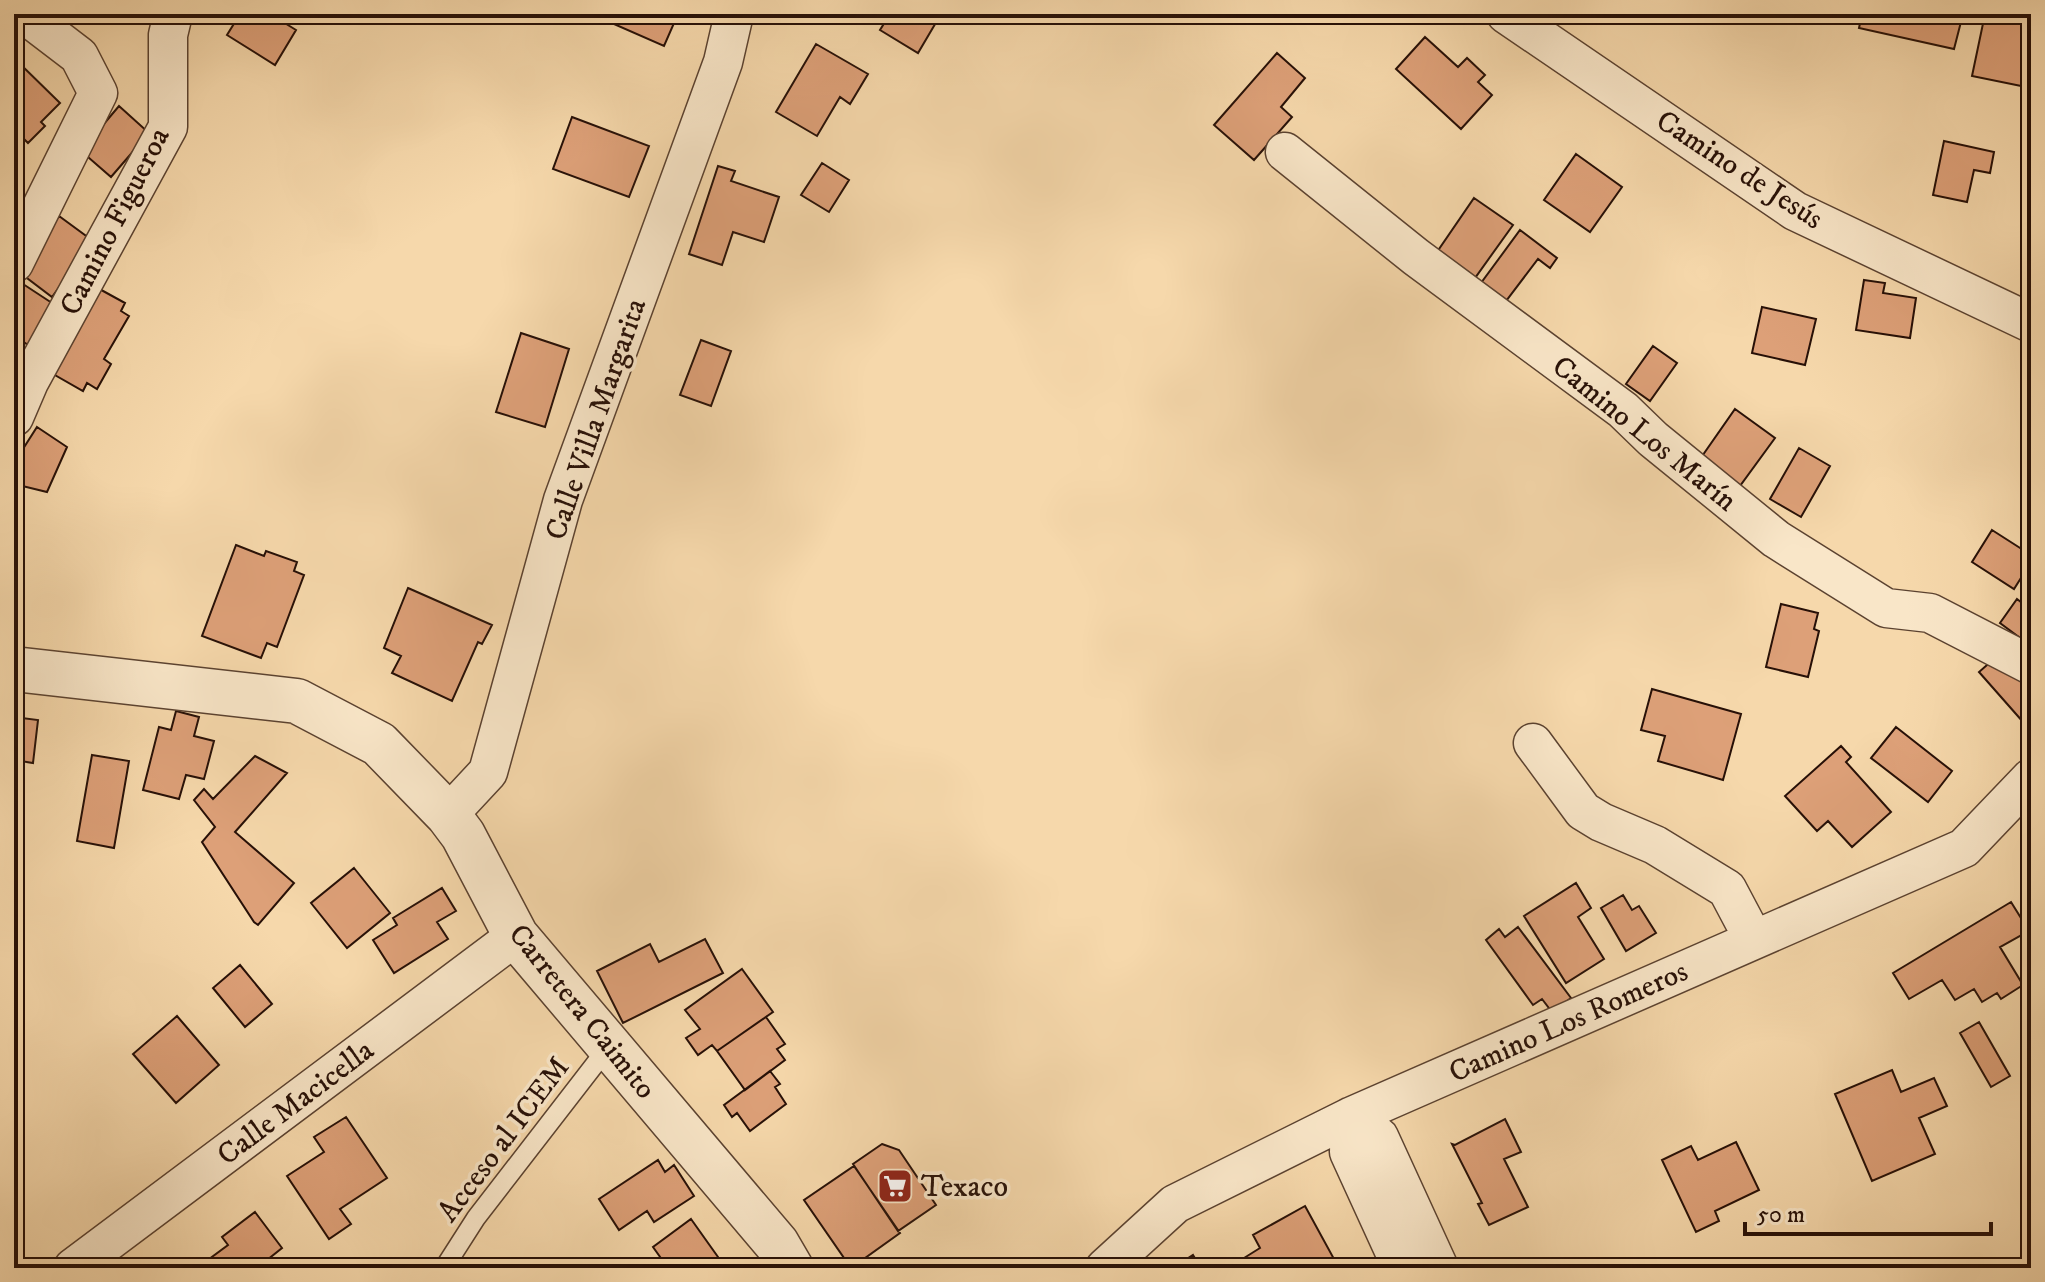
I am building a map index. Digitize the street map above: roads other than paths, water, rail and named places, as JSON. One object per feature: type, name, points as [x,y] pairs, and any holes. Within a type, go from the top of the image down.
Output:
[{"type":"street","points":[[14,263],[98,93],[79,56],[24,14]]},
{"type":"street","name":"Camino Figueroa","points":[[14,417],[29,382],[168,127],[168,35],[173,14]]},
{"type":"street","name":"Calle Villa Margarita","points":[[448,815],[488,772],[563,500],[723,62],[734,14]]},
{"type":"street","name":"Camino de Jesús","points":[[1506,14],[1795,211],[2031,323]]},
{"type":"street","name":"Camino Los Marín","points":[[1285,152],[1416,257],[1623,410],[1653,439],[1776,539],[1886,608],[1930,613],[2031,665]]},
{"type":"street","name":"Carretera Caimito","points":[[14,669],[297,701],[379,744],[448,815],[463,835],[516,936],[777,1244],[791,1268]]},
{"type":"street","points":[[1533,743],[1583,811],[1655,845],[1727,889],[1754,940]]},
{"type":"street","name":"Camino Los Romeros","points":[[1105,1268],[1175,1204],[1350,1117],[1964,848],[2031,778]]},
{"type":"street","name":"Calle Macicella","points":[[73,1268],[516,936]]},
{"type":"street","points":[[1350,1117],[1349,1152],[1402,1268]]},
{"type":"street","points":[[1350,1117],[1379,1137],[1439,1268]]},
{"type":"lane","name":"Acceso al ICEM","points":[[444,1268],[476,1218],[609,1046]]},
{"type":"place","name":"Texaco","points":[[895,1186]]}]
